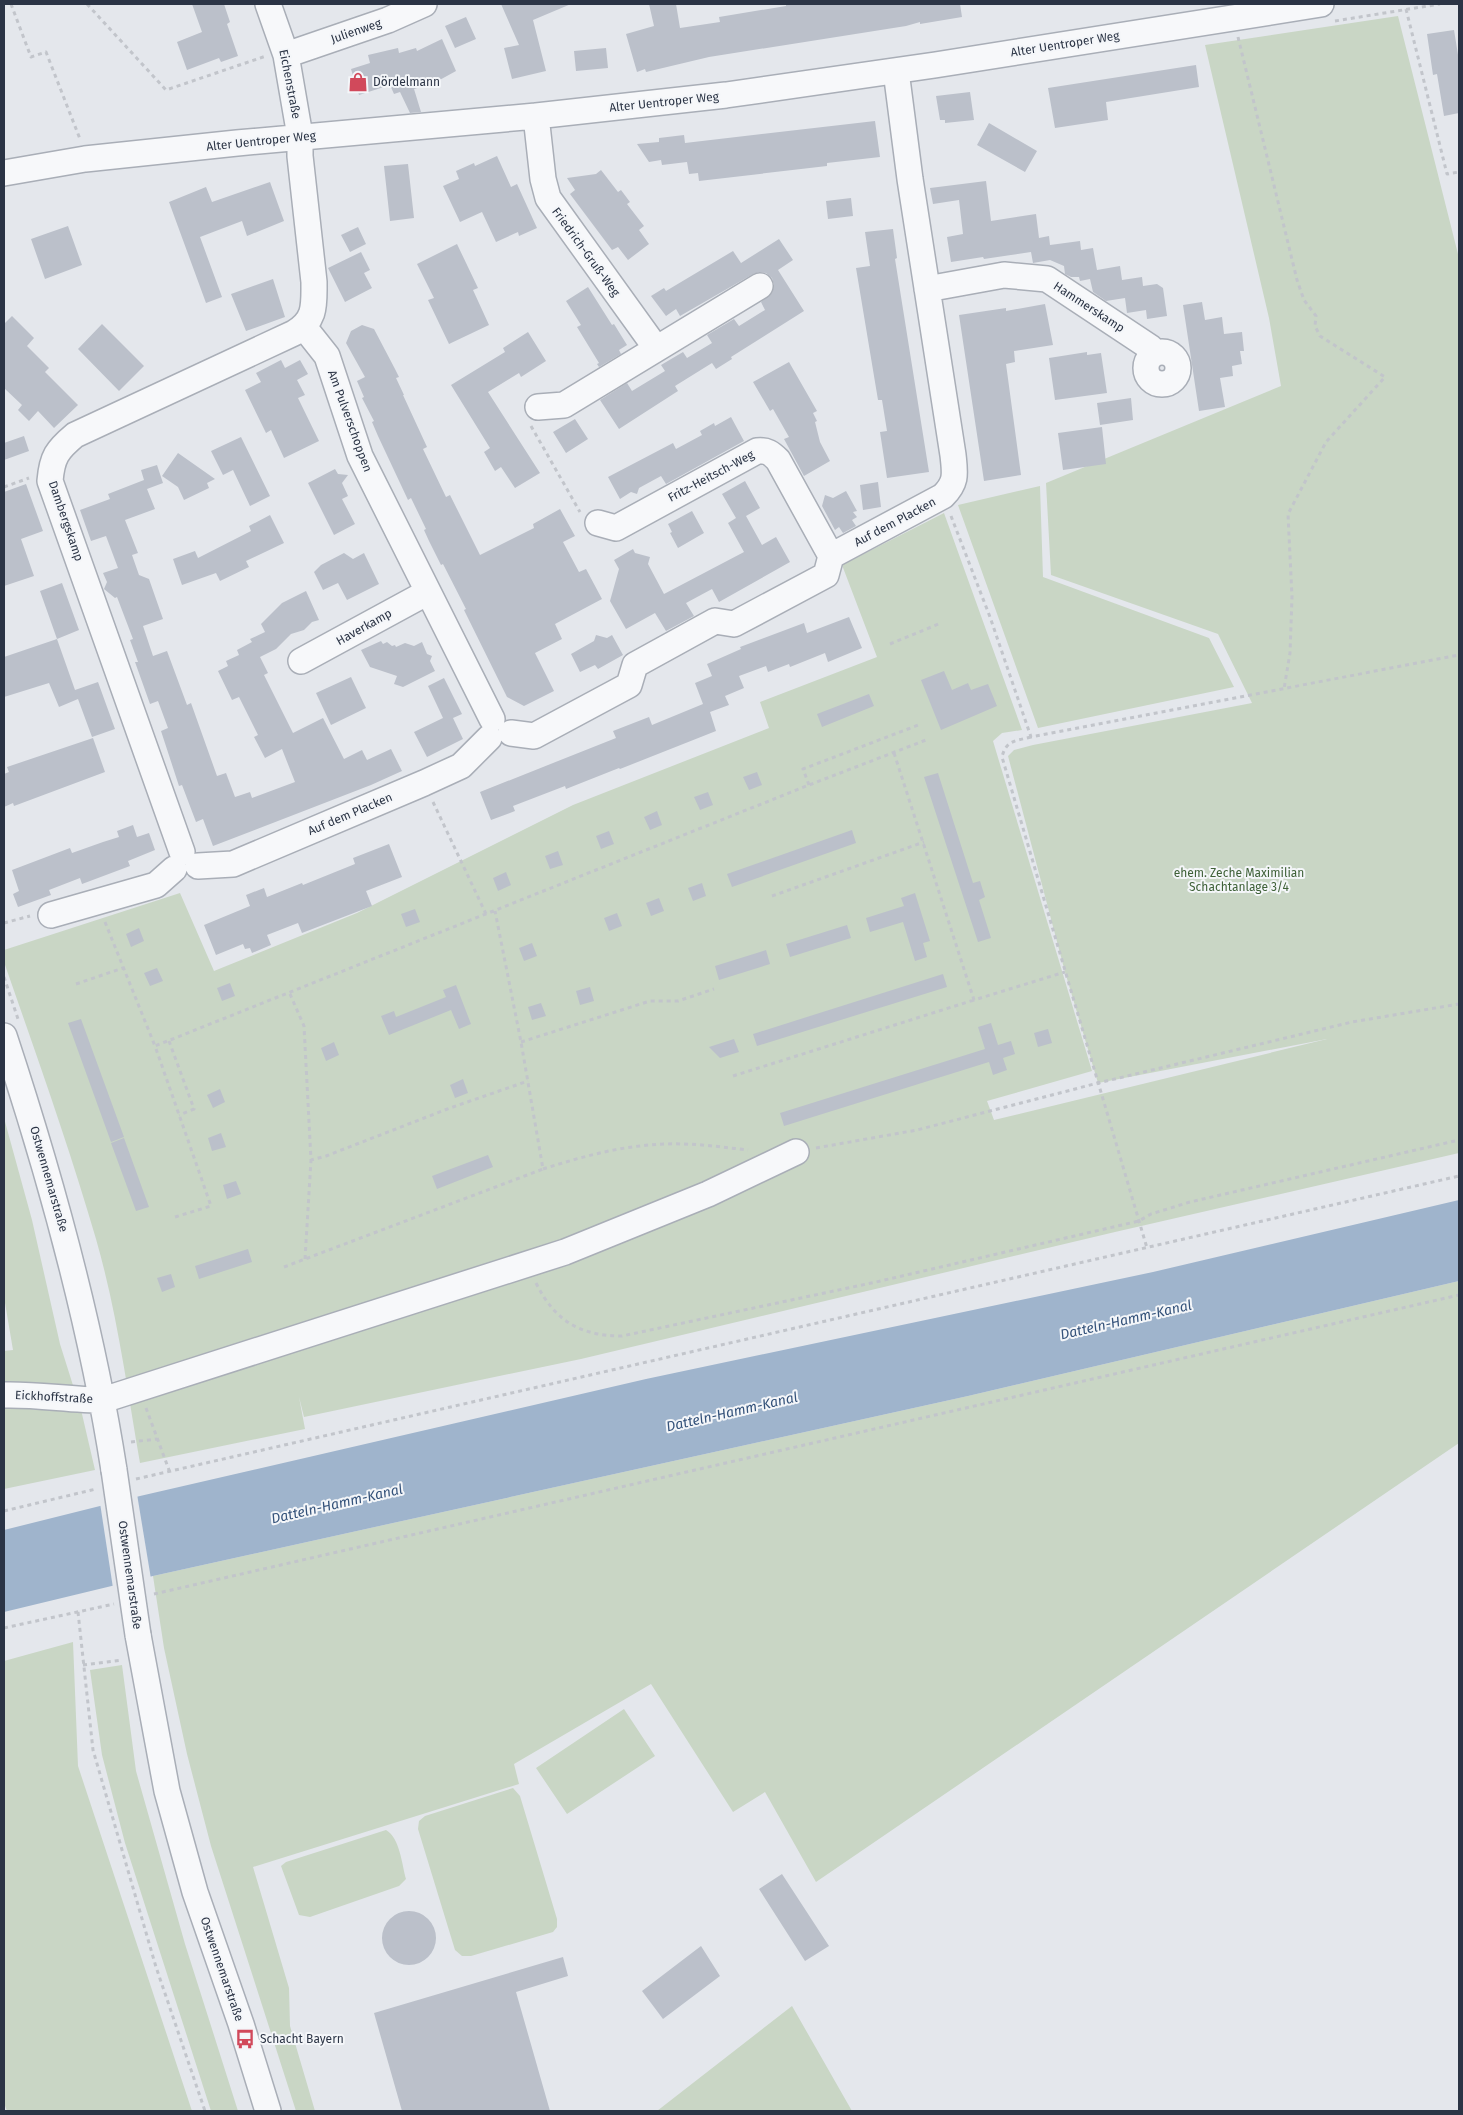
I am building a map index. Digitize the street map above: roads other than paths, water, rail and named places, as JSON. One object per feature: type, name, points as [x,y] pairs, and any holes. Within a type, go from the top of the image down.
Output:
[{"type":"street","name":"Eichenstraße","points":[[268,4],[285,53],[300,136]]},
{"type":"street","name":"Julienweg","points":[[285,53],[388,20],[424,4]]},
{"type":"street","name":"Alter Uentroper Weg","points":[[4,173],[85,159],[300,136],[536,116],[726,95],[896,71],[1320,4]]},
{"type":"street","name":"Auf dem Placken","points":[[831,556],[943,496],[952,487],[955,474],[897,89],[896,71]]},
{"type":"street","name":"Friedrich-Gruß-Weg","points":[[536,116],[543,179],[548,198],[656,348]]},
{"type":"street","points":[[300,136],[300,156],[314,296],[311,318],[304,327]]},
{"type":"street","name":"Hammerskamp","points":[[927,289],[1004,276],[1047,280],[1151,348],[1153,354]]},
{"type":"street","points":[[538,407],[564,406],[760,286]]},
{"type":"street","name":"Am Pulverschoppen","points":[[304,327],[327,356],[360,456],[498,730]]},
{"type":"street","name":"Dambergskamp","points":[[185,862],[52,486],[51,470],[54,456],[75,435],[263,348],[304,327]]},
{"type":"street","name":"Fritz-Heitsch-Weg","points":[[598,523],[616,528],[757,451],[764,450],[778,460],[831,556]]},
{"type":"street","points":[[498,730],[534,736],[629,684],[635,666],[715,620],[734,624],[826,575],[831,556]]},
{"type":"street","name":"Haverkamp","points":[[301,661],[428,592]]},
{"type":"street","name":"Auf dem Placken","points":[[185,862],[233,864],[461,766],[498,730]]},
{"type":"street","points":[[51,915],[156,885],[185,862]]},
{"type":"street","name":"Ostwennemarstraße","points":[[4,1036],[36,1134],[82,1302],[103,1400],[117,1479],[138,1635],[169,1800],[195,1892],[268,2111]]},
{"type":"street","name":"Eickhoffstraße","points":[[4,1395],[24,1394],[74,1400],[103,1400],[565,1252],[708,1194],[796,1152]]},
{"type":"water","name":"Datteln-Hamm-Kanal","points":[[1459,1200],[1459,1281],[968,1396],[153,1576],[4,1612],[4,1530],[140,1496],[646,1379],[1153,1272]]},
{"type":"place","name":"Dördelmann","points":[[358,82]]},
{"type":"place","name":"Schacht Bayern","points":[[245,2039]]},
{"type":"park label","name":"ehem. Zeche Maximilian Schachtanlage 3/4","points":[[1239,880]]}]
